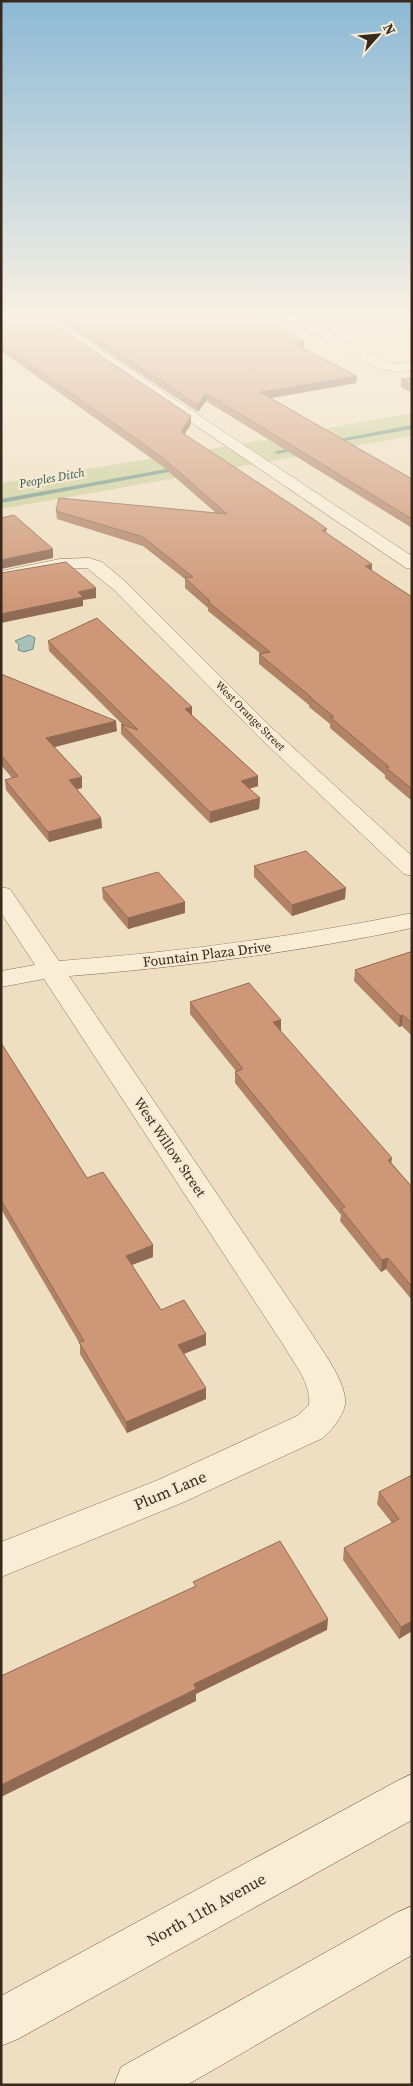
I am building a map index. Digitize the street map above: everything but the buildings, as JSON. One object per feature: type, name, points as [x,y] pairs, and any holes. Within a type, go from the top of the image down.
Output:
[{"type":"street","points":[[186,412],[412,564]]},
{"type":"street","name":"West Orange Street","points":[[1,576],[60,564],[89,563],[96,566],[120,586],[267,734],[412,869]]},
{"type":"street","name":"West Willow Street","points":[[1,894],[296,1337],[326,1390],[328,1405]]},
{"type":"street","name":"Fountain Plaza Drive","points":[[1,979],[52,970],[139,963],[264,947],[412,920]]},
{"type":"street","name":"Plum Lane","points":[[1,1560],[171,1491],[310,1427],[323,1415],[328,1405]]},
{"type":"street","name":"North 11th Avenue","points":[[1,2022],[412,1796]]},
{"type":"street","points":[[139,2085],[412,1929]]},
{"type":"green space","points":[[412,413],[412,436],[1,509],[1,483],[236,445]]},
{"type":"water","points":[[29,635],[35,638],[33,649],[24,652],[18,650],[19,645],[15,641]]},
{"type":"waterway","name":"Peoples Ditch","points":[[327,442],[412,427]]},
{"type":"waterway","name":"Peoples Ditch","points":[[277,452],[299,448]]},
{"type":"waterway","name":"Peoples Ditch","points":[[1,501],[183,468]]}]
